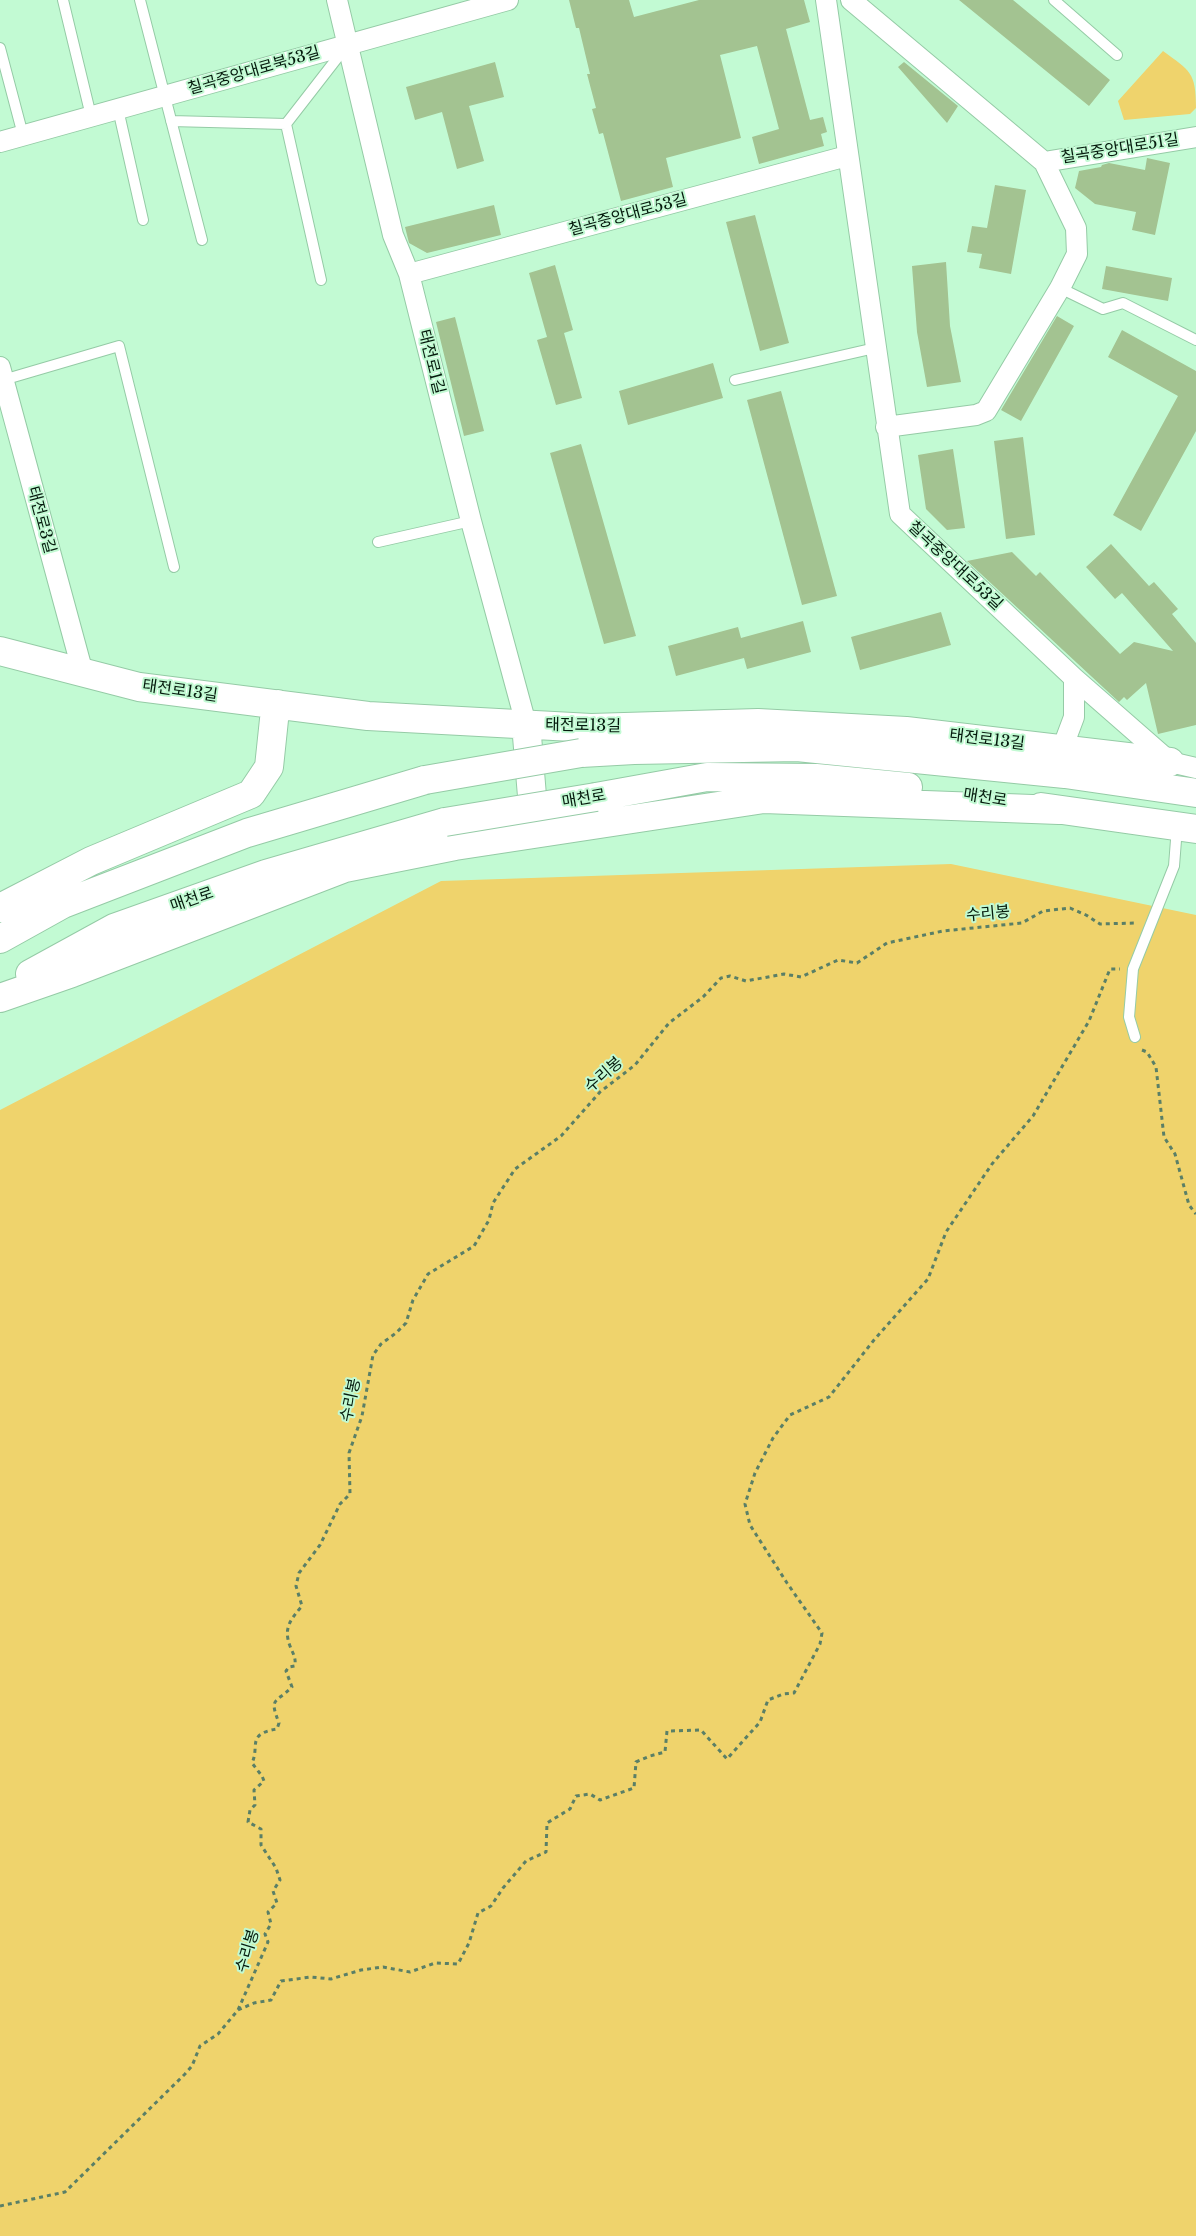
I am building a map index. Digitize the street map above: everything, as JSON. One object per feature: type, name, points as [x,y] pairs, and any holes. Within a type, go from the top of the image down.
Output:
[{"type":"main road","name":"태전로13길","points":[[0,651],[140,687],[368,716],[591,728],[758,723],[906,731],[1170,762]]},
{"type":"main road","points":[[0,908],[91,861],[251,794],[269,767],[275,710],[278,704]]},
{"type":"main road","points":[[526,724],[535,835]]},
{"type":"main road","name":"매천로","points":[[0,939],[63,904],[247,833],[426,780],[581,753],[797,747],[1065,774],[1196,793]]},
{"type":"main road","name":"매천로","points":[[0,990],[114,928],[266,874],[445,822],[708,777],[816,778],[938,790],[1059,810],[1187,828]]},
{"type":"main road","points":[[0,998],[72,973],[345,868],[455,846],[764,798],[1059,810]]},
{"type":"street","name":"태전로1길","points":[[337,0],[349,44],[393,236],[409,274],[526,724]]},
{"type":"street","name":"칠곡중앙대로북53길","points":[[0,142],[508,0]]},
{"type":"street","name":"칠곡중앙대로53길","points":[[826,0],[900,514],[1074,678],[1170,762],[1196,768]]},
{"type":"street","points":[[851,0],[1044,162],[1076,228],[1077,254],[1060,288],[986,412],[886,427]]},
{"type":"street","name":"칠곡중앙대로51길","points":[[1044,162],[1196,138]]},
{"type":"street","name":"칠곡중앙대로53길","points":[[409,274],[847,156]]},
{"type":"street","name":"태전로3길","points":[[2,373],[83,673]]},
{"type":"street","points":[[1062,749],[1074,717],[1074,678]]},
{"type":"lane","points":[[63,0],[91,116]]},
{"type":"lane","points":[[140,0],[202,240]]},
{"type":"lane","points":[[1054,0],[1117,55]]},
{"type":"lane","points":[[286,124],[349,44]]},
{"type":"lane","points":[[0,48],[23,135]]},
{"type":"lane","points":[[118,109],[143,220]]},
{"type":"lane","points":[[171,121],[286,124]]},
{"type":"lane","points":[[286,124],[321,280]]},
{"type":"lane","points":[[1060,288],[1104,309],[1123,303],[1196,340]]},
{"type":"lane","points":[[2,373],[119,346],[174,567]]},
{"type":"lane","points":[[736,380],[875,348]]},
{"type":"lane","points":[[378,542],[472,521]]},
{"type":"lane","points":[[1135,1037],[1130,1017],[1133,968],[1174,866],[1187,828]]},
{"type":"path","name":"수리봉","points":[[0,2206],[65,2192],[185,2074],[192,2066],[200,2046],[207,2039],[218,2034],[238,2010],[268,1942],[265,1934],[271,1924],[268,1912],[277,1903],[273,1891],[280,1880],[278,1874],[261,1845],[261,1829],[248,1822],[250,1810],[255,1805],[254,1790],[264,1781],[252,1763],[255,1756],[253,1746],[256,1739],[267,1730],[277,1729],[279,1724],[273,1708],[275,1700],[292,1687],[292,1682],[286,1671],[288,1667],[295,1666],[296,1658],[287,1633],[288,1623],[302,1606],[296,1586],[299,1573],[320,1545],[340,1504],[350,1494],[350,1453],[362,1416],[373,1355],[381,1344],[406,1323],[412,1300],[428,1274],[474,1246],[488,1220],[494,1203],[515,1170],[561,1136],[600,1092],[634,1065],[669,1023],[703,997],[714,982],[721,978],[730,976],[746,982],[784,974],[801,978],[838,960],[857,963],[887,943],[943,930],[1022,923],[1043,911],[1070,908],[1100,924],[1126,925],[1152,920]]},
{"type":"path","points":[[238,2010],[254,2003],[271,2000],[281,1981],[311,1977],[331,1980],[360,1970],[383,1967],[410,1972],[435,1963],[458,1964],[469,1943],[478,1913],[491,1906],[503,1888],[526,1861],[546,1852],[547,1823],[570,1809],[576,1796],[590,1794],[600,1800],[634,1788],[636,1762],[665,1752],[667,1731],[701,1730],[727,1759],[760,1722],[768,1700],[783,1694],[794,1693],[820,1644],[822,1633],[750,1525],[745,1504],[755,1473],[772,1438],[790,1415],[829,1397],[874,1340],[928,1279],[946,1232],[992,1164],[1033,1116],[1089,1021],[1110,969],[1133,968]]},
{"type":"path","points":[[1135,1037],[1138,1048],[1147,1052],[1156,1067],[1164,1137],[1175,1154],[1188,1205],[1196,1214]]},
{"type":"shaded area","points":[[1163,51],[1180,63],[1193,79],[1196,108],[1190,114],[1124,120],[1118,101]]},
{"type":"shaded area","points":[[951,864],[1196,915],[1196,2236],[0,2236],[0,1110],[441,881]]},
{"type":"building","points":[[569,0],[629,0],[634,17],[699,0],[804,0],[810,22],[786,29],[810,120],[823,117],[827,132],[821,134],[824,146],[759,164],[752,137],[779,129],[757,46],[720,55],[741,138],[666,158],[673,187],[621,201],[603,133],[599,134],[592,109],[596,108],[587,74],[590,74],[579,28],[576,28]]},
{"type":"building","points":[[959,0],[1013,0],[1110,80],[1089,106]]},
{"type":"building","points":[[495,62],[504,97],[469,106],[484,161],[457,169],[442,112],[415,120],[406,87]]},
{"type":"building","points":[[904,62],[958,106],[947,123],[898,67]]},
{"type":"building","points":[[1147,158],[1170,163],[1155,235],[1132,230],[1136,212],[1095,204],[1075,188],[1079,171],[1101,167],[1109,163],[1145,170]]},
{"type":"building","points":[[995,185],[1026,190],[1011,274],[979,268],[982,254],[967,252],[972,226],[987,228]]},
{"type":"building","points":[[494,205],[501,235],[427,253],[409,243],[405,227]]},
{"type":"building","points":[[755,215],[789,343],[760,351],[726,222]]},
{"type":"building","points":[[946,262],[950,326],[961,382],[927,387],[917,332],[912,266]]},
{"type":"building","points":[[555,265],[573,330],[564,333],[582,398],[556,405],[537,340],[547,337],[529,273]]},
{"type":"building","points":[[1106,266],[1172,278],[1168,301],[1102,289]]},
{"type":"building","points":[[1057,316],[1074,326],[1021,421],[1001,410]]},
{"type":"building","points":[[455,317],[484,431],[464,436],[436,322]]},
{"type":"building","points":[[1122,330],[1196,371],[1196,431],[1141,531],[1113,515],[1178,396],[1108,357]]},
{"type":"building","points":[[713,363],[723,398],[628,425],[619,391]]},
{"type":"building","points":[[781,391],[837,596],[802,605],[747,400]]},
{"type":"building","points":[[1023,437],[1035,535],[1006,539],[994,441]]},
{"type":"building","points":[[581,444],[636,636],[604,644],[550,453]]},
{"type":"building","points":[[953,449],[965,528],[947,530],[926,509],[918,455]]},
{"type":"building","points":[[1111,544],[1149,586],[1154,582],[1178,609],[1172,614],[1196,643],[1196,725],[1158,734],[1146,683],[1127,700],[1124,697],[1119,702],[967,561],[1012,552],[1036,576],[1040,572],[1120,654],[1134,642],[1173,651],[1122,593],[1115,599],[1086,567]]},
{"type":"building","points":[[941,612],[951,645],[860,670],[851,637]]},
{"type":"building","points":[[803,621],[811,652],[747,669],[744,658],[676,676],[668,646],[738,627],[741,638]]}]
